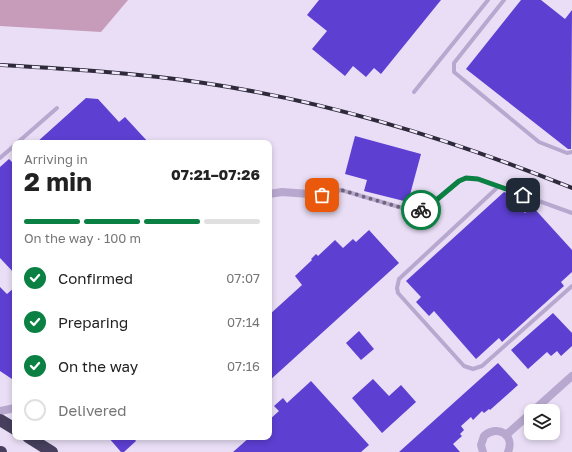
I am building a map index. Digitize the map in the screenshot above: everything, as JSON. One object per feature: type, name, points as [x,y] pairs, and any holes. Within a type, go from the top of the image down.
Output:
[{"type":"highway","points":[[0,420],[12,427]]},
{"type":"highway","points":[[33,440],[52,452]]},
{"type":"street","points":[[272,194],[282,192],[322,195]]},
{"type":"street","points":[[541,404],[572,376]]},
{"type":"street","points":[[0,411],[12,409]]},
{"type":"street","points":[[506,435],[524,419]]},
{"type":"street","points":[[483,452],[481,445],[482,440],[488,432],[498,431],[506,435],[510,444],[508,452]]},
{"type":"lane","points":[[414,92],[488,0]]},
{"type":"lane","points":[[504,0],[454,63],[454,72],[539,142],[567,153],[572,152]]},
{"type":"lane","points":[[20,140],[57,108]]},
{"type":"lane","points":[[0,158],[12,148]]},
{"type":"lane","points":[[322,195],[341,190],[416,212],[428,207],[459,181],[466,178],[478,179],[572,213]]},
{"type":"lane","points":[[499,186],[400,279],[398,293],[464,366],[473,369],[482,366],[572,286]]},
{"type":"shaded area","points":[[0,0],[128,0],[101,32],[0,26]]},
{"type":"building","points":[[319,0],[441,0],[381,74],[374,68],[366,77],[353,66],[345,76],[312,49],[327,31],[307,15]]},
{"type":"building","points":[[521,0],[541,0],[565,19],[572,10],[571,149],[568,149],[466,69]]},
{"type":"building","points":[[86,98],[98,99],[119,122],[125,117],[146,140],[39,140]]},
{"type":"building","points":[[355,136],[421,154],[408,202],[364,191],[367,180],[345,174]]},
{"type":"building","points":[[9,159],[12,162],[12,271],[0,258],[0,167]]},
{"type":"building","points":[[504,192],[507,193],[525,213],[532,206],[572,250],[572,272],[561,282],[564,286],[502,342],[499,338],[476,359],[434,311],[429,316],[416,302],[421,297],[406,281]]},
{"type":"building","points":[[369,230],[399,263],[272,378],[272,312],[302,285],[295,276],[312,260],[311,259],[316,254],[318,256],[335,240],[343,248],[353,239],[356,242]]},
{"type":"building","points":[[0,287],[7,294],[12,290],[12,379],[0,371]]},
{"type":"building","points":[[553,313],[572,333],[572,346],[561,356],[557,351],[551,356],[547,352],[528,369],[511,350]]},
{"type":"building","points":[[359,331],[374,349],[361,360],[346,343]]},
{"type":"building","points":[[498,363],[518,385],[490,410],[489,409],[484,413],[482,411],[473,420],[471,417],[461,426],[464,430],[460,434],[462,436],[453,444],[460,452],[399,452]]},
{"type":"building","points":[[373,379],[389,396],[401,385],[416,402],[382,433],[352,398]]},
{"type":"building","points":[[311,381],[369,445],[361,452],[233,452],[247,440],[272,440],[272,417],[279,411],[274,406],[283,398],[287,403]]},
{"type":"building","points":[[111,440],[135,440],[136,441],[124,452],[121,452]]},
{"type":"railway","points":[[0,65],[102,72],[204,83],[298,101],[345,112],[437,139],[527,170],[572,188]]},
{"type":"way so far","points":[[322,195],[341,190],[416,212],[421,210]]},
{"type":"route","points":[[421,210],[428,207],[459,181],[466,178],[478,179],[523,195]]}]
